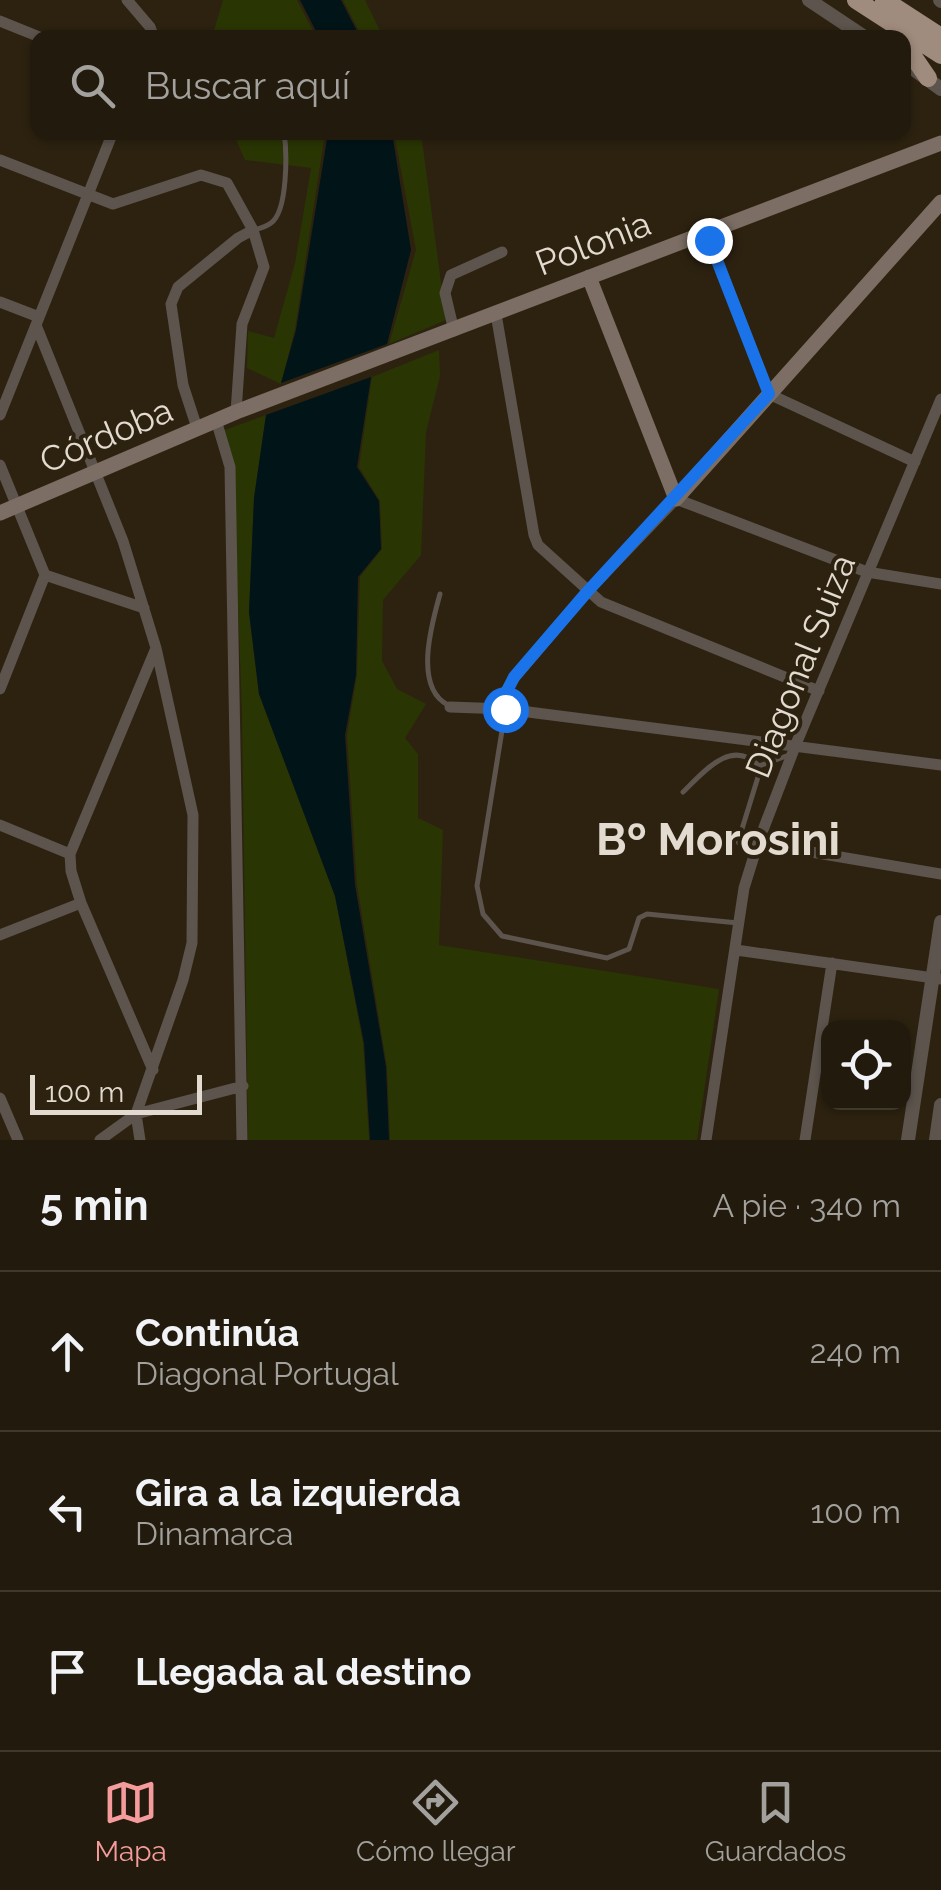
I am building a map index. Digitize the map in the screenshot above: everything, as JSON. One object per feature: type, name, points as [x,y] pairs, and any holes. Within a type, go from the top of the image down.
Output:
[{"type":"highway","points":[[856,0],[903,30]]},
{"type":"highway","points":[[884,0],[941,37]]},
{"type":"highway","points":[[888,20],[895,30]]},
{"type":"highway","points":[[911,35],[941,55]]},
{"type":"highway","points":[[911,52],[935,84]]},
{"type":"main road","name":"Polonia","points":[[436,338],[941,142]]},
{"type":"main road","points":[[589,277],[676,498],[941,202]]},
{"type":"main road","name":"Córdoba","points":[[0,513],[216,420],[436,338]]},
{"type":"street","points":[[127,0],[151,30]]},
{"type":"street","points":[[810,0],[854,30]]},
{"type":"street","points":[[0,21],[30,33]]},
{"type":"street","points":[[911,67],[935,84]]},
{"type":"street","points":[[0,415],[110,140]]},
{"type":"street","points":[[0,160],[113,204],[201,174],[227,183],[253,230],[264,267],[242,324],[236,412]]},
{"type":"street","points":[[197,428],[183,385],[171,304],[178,287],[253,230]]},
{"type":"street","points":[[706,232],[769,394],[915,462]]},
{"type":"street","points":[[454,331],[445,293],[451,274],[502,252]]},
{"type":"street","points":[[0,302],[37,321],[97,471],[156,648],[193,814],[192,944],[136,1114],[140,1140]]},
{"type":"street","points":[[496,314],[538,545],[601,602],[819,691]]},
{"type":"street","name":"Diagonal Suiza","points":[[706,1140],[744,888],[753,858],[794,749],[941,399]]},
{"type":"street","points":[[216,420],[230,466],[242,1140]]},
{"type":"street","points":[[0,465],[45,575],[0,690]]},
{"type":"street","points":[[505,709],[506,693],[514,677],[676,498],[868,572],[941,584]]},
{"type":"street","points":[[45,575],[144,608]]},
{"type":"street","points":[[152,1070],[81,903],[70,854],[156,648]]},
{"type":"street","points":[[450,706],[505,709],[941,765]]},
{"type":"street","points":[[0,825],[70,854]]},
{"type":"street","points":[[758,843],[941,874]]},
{"type":"street","points":[[0,935],[81,903]]},
{"type":"street","points":[[908,1140],[938,979],[941,922]]},
{"type":"street","points":[[736,950],[938,979]]},
{"type":"street","points":[[804,1140],[832,963]]},
{"type":"street","points":[[100,1140],[136,1114],[243,1086]]},
{"type":"street","points":[[0,1098],[18,1140]]},
{"type":"street","points":[[936,1140],[941,1105]]},
{"type":"lane","points":[[253,230],[272,223],[280,212],[284,140]]},
{"type":"lane","points":[[440,594],[428,660],[435,694],[450,706]]},
{"type":"lane","points":[[505,709],[478,886],[484,914],[502,936],[607,958],[630,950],[638,918],[647,914],[739,923]]},
{"type":"lane","points":[[753,858],[742,848],[739,835],[759,766],[794,749]]},
{"type":"lane","points":[[684,792],[717,758],[748,757],[759,766]]},
{"type":"green space","points":[[223,0],[297,0],[312,30],[214,30]]},
{"type":"green space","points":[[343,0],[365,0],[380,30],[358,30]]},
{"type":"green space","points":[[236,140],[324,140],[295,329],[281,384],[247,368],[248,331],[274,338],[295,263],[311,168],[245,160]]},
{"type":"green space","points":[[395,140],[422,140],[446,320],[389,344],[416,250]]},
{"type":"green space","points":[[439,350],[440,376],[426,432],[421,555],[383,600],[382,661],[397,689],[426,704],[405,738],[418,754],[418,818],[443,830],[439,945],[719,989],[697,1140],[390,1140],[387,1067],[357,885],[347,735],[357,675],[360,577],[382,549],[380,501],[359,467],[372,377]]},
{"type":"green space","points":[[266,415],[254,498],[249,612],[259,694],[335,896],[363,1043],[369,1140],[248,1140],[242,713],[233,464],[222,431]]},
{"type":"shaded area","points":[[300,0],[341,0],[356,30],[315,30]]},
{"type":"shaded area","points":[[327,140],[393,140],[411,250],[387,344],[281,383],[296,330]]},
{"type":"shaded area","points":[[371,377],[357,467],[379,501],[381,549],[358,577],[356,675],[345,735],[355,885],[386,1067],[389,1140],[370,1140],[364,1043],[335,896],[259,694],[249,612],[254,498],[266,415]]},
{"type":"district","name":"Bº Morosini","points":[[718,839]]},
{"type":"route","points":[[505,709],[506,693],[514,677],[769,394],[709,240]]}]
